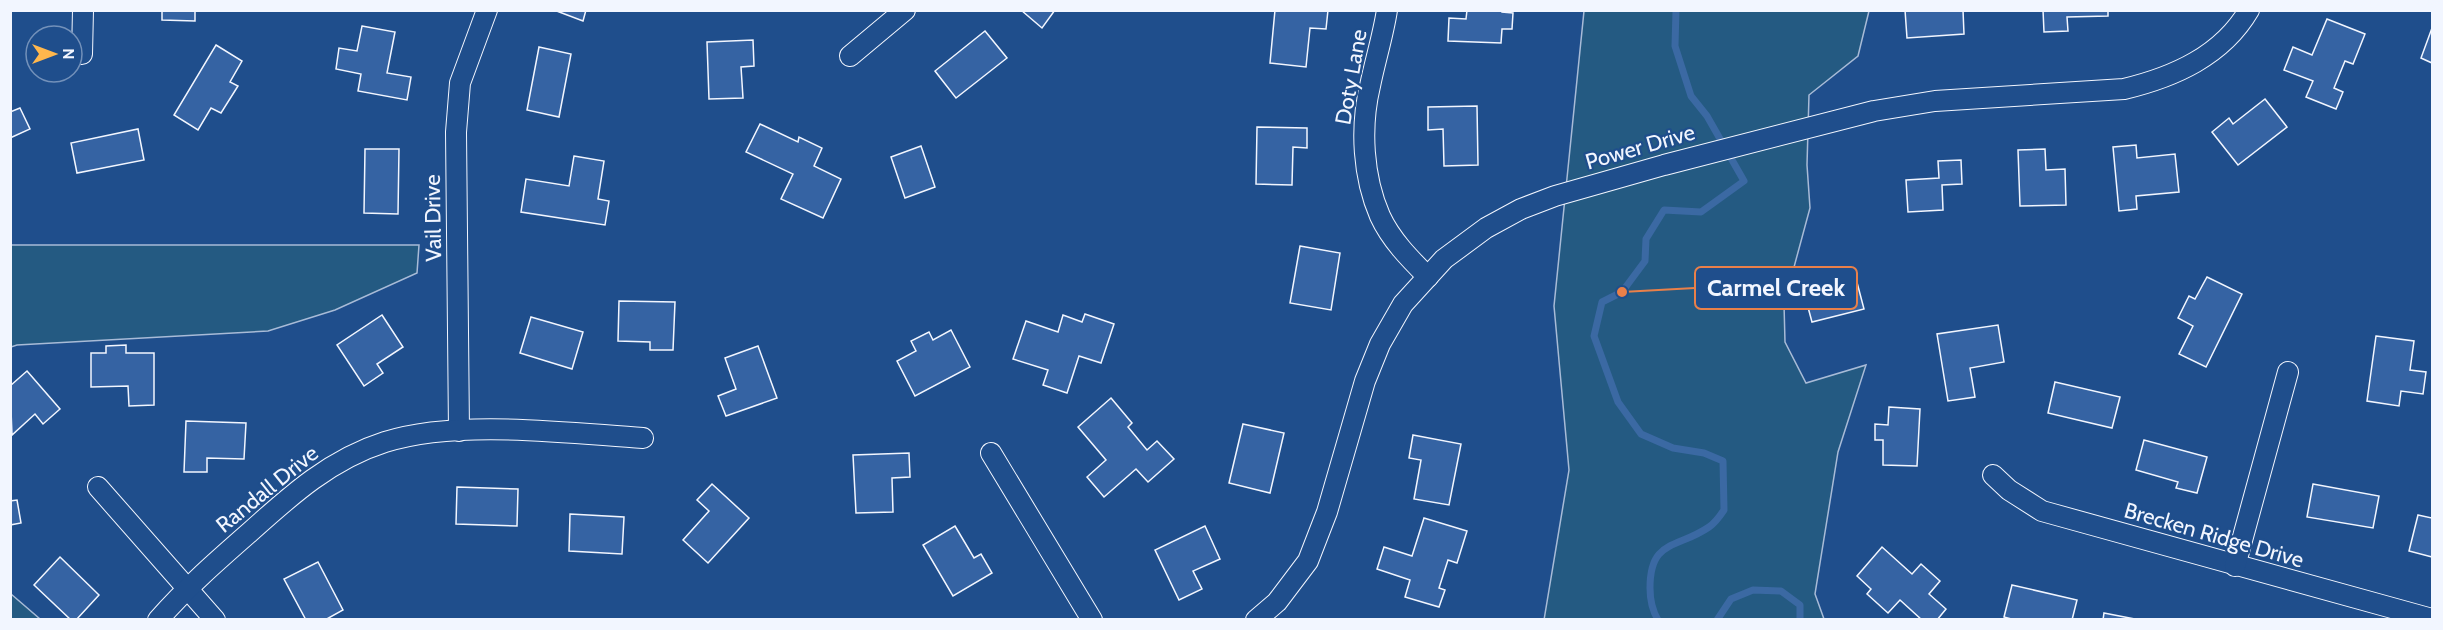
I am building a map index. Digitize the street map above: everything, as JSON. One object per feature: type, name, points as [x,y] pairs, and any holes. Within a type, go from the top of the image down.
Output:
[{"type":"street","name":"Vail Drive","points":[[459,431],[456,132],[460,83],[487,10]]},
{"type":"street","points":[[850,56],[905,10]]},
{"type":"street","name":"Doty Lane","points":[[1387,10],[1369,88],[1364,138],[1368,178],[1380,217],[1400,249],[1428,277]]},
{"type":"street","name":"Power Drive","points":[[1256,620],[1276,602],[1308,561],[1327,512],[1365,381],[1380,344],[1403,304],[1444,259],[1486,228],[1521,209],[1555,196],[1772,136],[1874,111],[1935,101],[2124,89],[2147,84],[2197,62],[2221,45],[2242,23],[2249,10]]},
{"type":"street","points":[[2235,566],[2288,372]]},
{"type":"street","name":"Randall Drive","points":[[158,620],[187,587],[296,491],[326,469],[352,455],[386,442],[420,434],[509,430],[643,438]]},
{"type":"street","points":[[991,453],[1092,620]]},
{"type":"street","name":"Brecken Ridge Drive","points":[[1993,475],[2009,490],[2042,511],[2433,619]]},
{"type":"street","points":[[98,487],[215,620]]},
{"type":"shaded area","points":[[1584,11],[1869,11],[1858,56],[1809,95],[1807,165],[1810,208],[1784,304],[1785,342],[1806,383],[1866,365],[1838,452],[1815,594],[1824,619],[1544,620],[1569,470],[1554,306]]},
{"type":"shaded area","points":[[11,245],[419,245],[417,273],[335,310],[268,331],[11,347]]},
{"type":"shaded area","points":[[11,594],[40,619],[11,619]]},
{"type":"building","points":[[162,10],[195,10],[195,21],[162,20]]},
{"type":"building","points":[[554,10],[586,10],[583,21]]},
{"type":"building","points":[[1021,10],[1055,10],[1042,28]]},
{"type":"building","points":[[1275,10],[1328,10],[1326,29],[1310,28],[1306,67],[1270,63]]},
{"type":"building","points":[[1467,10],[1502,10],[1502,12],[1513,13],[1512,29],[1502,29],[1501,43],[1448,41],[1449,18],[1466,19]]},
{"type":"building","points":[[1905,10],[1963,10],[1964,34],[1907,38]]},
{"type":"building","points":[[2043,10],[2108,10],[2108,16],[2067,17],[2068,31],[2044,32]]},
{"type":"building","points":[[2327,19],[2365,34],[2353,64],[2345,61],[2334,88],[2343,92],[2336,109],[2306,97],[2313,81],[2284,70],[2293,47],[2312,55]]},
{"type":"building","points":[[362,26],[395,32],[387,73],[411,77],[407,100],[358,91],[361,74],[336,69],[339,48],[357,51]]},
{"type":"building","points":[[2432,28],[2432,63],[2421,58]]},
{"type":"building","points":[[985,31],[1007,58],[956,98],[935,71]]},
{"type":"building","points":[[753,40],[754,66],[741,67],[743,98],[709,99],[707,42]]},
{"type":"building","points":[[216,45],[242,61],[230,82],[238,86],[221,113],[211,108],[198,130],[174,115]]},
{"type":"building","points":[[539,47],[571,54],[559,117],[527,110]]},
{"type":"building","points":[[2265,99],[2287,127],[2238,165],[2212,132],[2229,118],[2233,124]]},
{"type":"building","points":[[1477,106],[1478,165],[1444,166],[1443,129],[1428,130],[1428,107]]},
{"type":"building","points":[[20,108],[30,129],[10,138],[10,112]]},
{"type":"building","points":[[760,124],[798,142],[799,137],[822,148],[814,166],[841,179],[823,218],[781,199],[793,174],[746,152]]},
{"type":"building","points":[[1257,127],[1307,128],[1307,148],[1293,147],[1292,185],[1256,184]]},
{"type":"building","points":[[138,129],[144,160],[77,173],[71,143]]},
{"type":"building","points":[[2136,145],[2137,158],[2175,154],[2179,192],[2136,196],[2137,209],[2119,211],[2113,147]]},
{"type":"building","points":[[921,146],[935,187],[905,198],[891,157]]},
{"type":"building","points":[[365,149],[399,149],[398,214],[364,213]]},
{"type":"building","points":[[2045,149],[2046,170],[2065,169],[2066,205],[2020,206],[2018,150]]},
{"type":"building","points":[[574,156],[604,161],[598,199],[609,201],[605,225],[521,212],[526,179],[569,186]]},
{"type":"building","points":[[1961,160],[1962,184],[1942,185],[1943,210],[1908,212],[1906,180],[1939,178],[1938,161]]},
{"type":"building","points":[[1300,246],[1340,253],[1331,310],[1290,303]]},
{"type":"building","points":[[1854,271],[1864,309],[1812,322],[1802,285]]},
{"type":"building","points":[[2207,277],[2242,294],[2206,367],[2179,354],[2193,326],[2178,318],[2189,296],[2195,299]]},
{"type":"building","points":[[619,301],[675,302],[673,350],[650,350],[650,342],[618,341]]},
{"type":"building","points":[[1085,314],[1114,324],[1101,363],[1079,356],[1067,393],[1043,385],[1048,370],[1013,359],[1026,321],[1058,332],[1063,315],[1082,322]]},
{"type":"building","points":[[382,315],[403,347],[377,364],[383,373],[364,386],[337,345]]},
{"type":"building","points":[[531,317],[583,332],[572,369],[520,353]]},
{"type":"building","points":[[1998,325],[2004,362],[1970,368],[1975,397],[1948,401],[1937,334]]},
{"type":"building","points":[[951,330],[970,367],[915,396],[897,361],[916,351],[911,341],[929,332],[933,340]]},
{"type":"building","points":[[2376,336],[2414,341],[2410,370],[2426,372],[2423,394],[2401,391],[2399,406],[2367,401]]},
{"type":"building","points":[[126,345],[126,353],[154,353],[154,405],[129,406],[128,386],[91,387],[91,353],[106,353],[106,346]]},
{"type":"building","points":[[758,346],[777,398],[726,416],[718,396],[736,389],[725,358]]},
{"type":"building","points":[[27,371],[60,409],[43,424],[35,414],[12,435],[10,386]]},
{"type":"building","points":[[2055,382],[2120,397],[2112,428],[2048,413]]},
{"type":"building","points":[[1111,398],[1132,423],[1128,427],[1147,450],[1157,441],[1174,459],[1148,482],[1136,469],[1104,497],[1087,477],[1106,460],[1078,427]]},
{"type":"building","points":[[1889,407],[1920,409],[1917,466],[1883,465],[1883,440],[1875,440],[1875,424],[1888,425]]},
{"type":"building","points":[[186,421],[246,423],[244,459],[207,458],[207,472],[184,472]]},
{"type":"building","points":[[1243,424],[1284,433],[1270,493],[1229,483]]},
{"type":"building","points":[[1413,435],[1461,444],[1449,505],[1414,499],[1421,460],[1409,458]]},
{"type":"building","points":[[2144,440],[2207,457],[2197,493],[2176,488],[2178,482],[2136,470]]},
{"type":"building","points":[[909,453],[910,477],[892,478],[893,512],[856,513],[853,455]]},
{"type":"building","points":[[712,484],[749,518],[708,563],[683,540],[709,511],[697,500]]},
{"type":"building","points":[[2313,484],[2379,496],[2373,528],[2307,517]]},
{"type":"building","points":[[457,487],[518,489],[517,526],[456,524]]},
{"type":"building","points":[[17,500],[21,523],[10,525],[10,501]]},
{"type":"building","points":[[570,514],[624,517],[622,554],[569,551]]},
{"type":"building","points":[[2418,515],[2432,518],[2432,557],[2409,551]]},
{"type":"building","points":[[1424,518],[1467,531],[1457,563],[1448,560],[1439,588],[1445,590],[1439,607],[1405,597],[1410,580],[1377,569],[1384,547],[1412,556]]},
{"type":"building","points":[[955,526],[974,558],[981,554],[992,573],[953,596],[923,545]]},
{"type":"building","points":[[1205,526],[1220,559],[1193,571],[1202,589],[1179,600],[1155,550]]},
{"type":"building","points":[[1882,547],[1912,574],[1921,564],[1940,581],[1929,594],[1946,609],[1937,620],[1922,620],[1900,600],[1888,613],[1867,594],[1871,589],[1857,576]]},
{"type":"building","points":[[60,557],[99,595],[76,620],[71,620],[34,585]]},
{"type":"building","points":[[318,562],[343,610],[325,620],[306,620],[284,579]]},
{"type":"building","points":[[2012,585],[2077,600],[2072,620],[2015,620],[2004,617]]},
{"type":"building","points":[[2104,613],[2140,620],[2103,620]]},
{"type":"waterway","points":[[1658,620],[1650,592],[1651,572],[1655,561],[1668,547],[1709,527],[1724,510],[1723,461],[1704,453],[1673,448],[1641,434],[1618,402],[1594,336],[1602,302],[1622,292],[1645,261],[1646,239],[1664,210],[1701,212],[1744,181],[1707,116],[1691,96],[1675,46],[1676,10]]},
{"type":"waterway","points":[[1717,620],[1731,599],[1753,590],[1781,591],[1800,605],[1800,620]]},
{"type":"place","name":"Carmel Creek","points":[[1622,292]]}]
